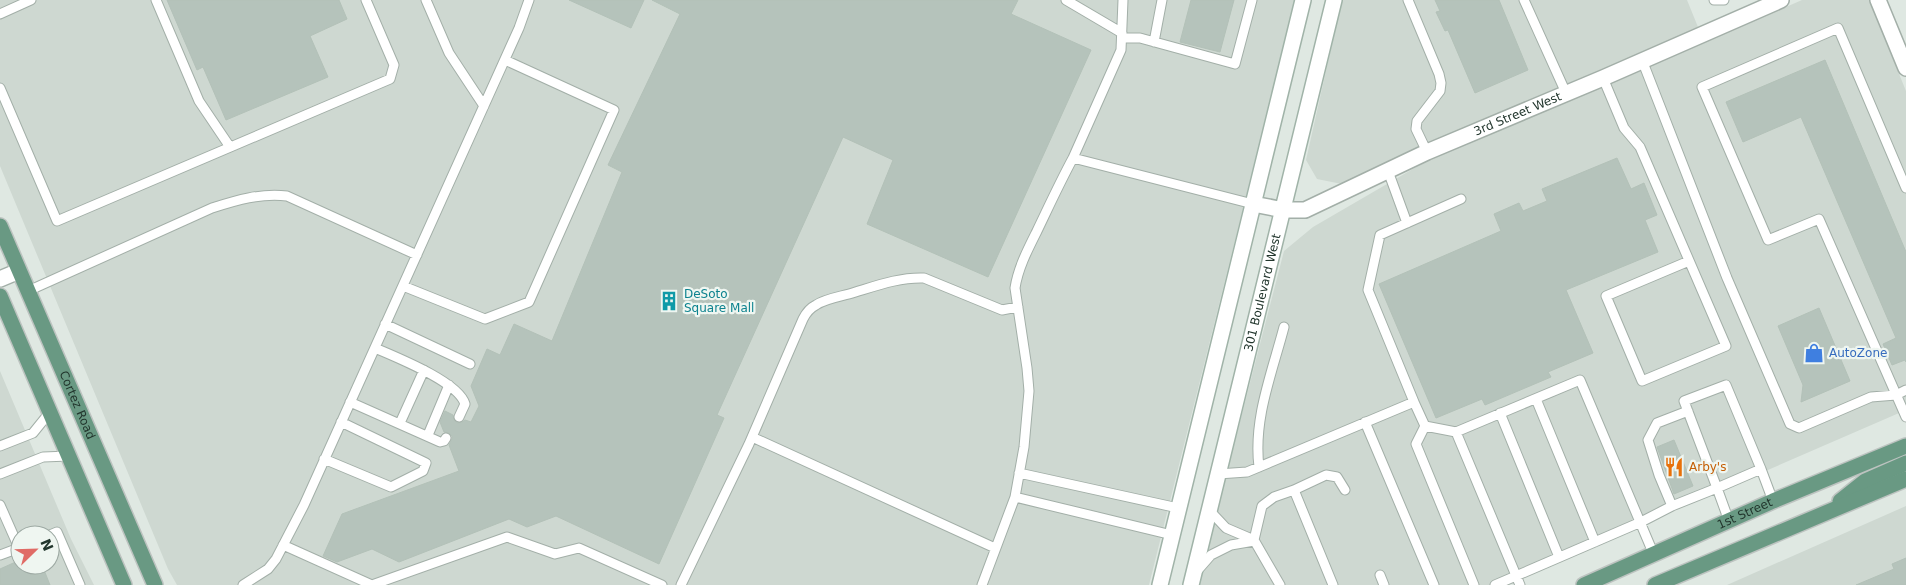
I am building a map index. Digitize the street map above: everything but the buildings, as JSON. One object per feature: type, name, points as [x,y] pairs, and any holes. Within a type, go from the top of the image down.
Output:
[{"type":"main road","points":[[1160,585],[1303,0]]},
{"type":"main road","name":"301 Boulevard West","points":[[1192,581],[1334,0]]},
{"type":"main road","name":"3rd Street West","points":[[1254,204],[1284,210],[1305,210],[1427,152],[1781,0]]},
{"type":"main road","points":[[1878,0],[1906,68]]},
{"type":"main road","name":"Cortez Road","points":[[0,226],[155,585]]},
{"type":"main road","points":[[0,279],[19,271]]},
{"type":"main road","points":[[0,296],[124,585]]},
{"type":"main road","name":"1st Street","points":[[1584,585],[1773,501],[1906,446]]},
{"type":"main road","points":[[1827,512],[1865,481],[1906,463]]},
{"type":"main road","points":[[1655,585],[1906,479]]},
{"type":"lane","points":[[0,14],[31,0]]},
{"type":"lane","points":[[156,0],[199,101],[230,147]]},
{"type":"lane","points":[[0,88],[57,221],[390,79],[394,65],[366,0]]},
{"type":"lane","points":[[426,0],[449,53],[484,106]]},
{"type":"lane","points":[[243,585],[268,569],[283,545],[417,255],[505,60],[529,0]]},
{"type":"lane","points":[[1066,0],[1122,35],[1140,38],[1235,64],[1252,0]]},
{"type":"lane","points":[[982,585],[1015,497],[1024,447],[1029,391],[1015,288],[1016,279],[1119,59],[1123,0]]},
{"type":"lane","points":[[1154,42],[1162,0]]},
{"type":"lane","points":[[1408,0],[1441,83],[1440,91],[1417,121],[1416,129],[1427,152]]},
{"type":"lane","points":[[1524,0],[1566,93]]},
{"type":"lane","points":[[1714,0],[1724,0]]},
{"type":"lane","points":[[1906,188],[1838,28],[1702,86],[1768,240],[1818,219],[1906,417]]},
{"type":"lane","points":[[402,286],[485,319],[529,302],[614,110],[505,60]]},
{"type":"lane","points":[[1642,60],[1706,225],[1790,424],[1798,428],[1871,397],[1896,395],[1906,390]]},
{"type":"lane","points":[[1603,78],[1624,128],[1640,147],[1726,346],[1642,381],[1606,296],[1689,261]]},
{"type":"lane","points":[[1073,158],[1254,204]]},
{"type":"lane","points":[[1388,170],[1407,223]]},
{"type":"lane","points":[[28,291],[212,208],[234,201],[269,194],[287,196],[417,255]]},
{"type":"lane","points":[[1425,426],[1368,290],[1380,235],[1461,199]]},
{"type":"lane","points":[[681,585],[752,437],[806,313],[817,304],[893,281],[914,277],[924,278],[1002,310],[1018,306]]},
{"type":"lane","points":[[385,324],[470,364]]},
{"type":"lane","points":[[1259,466],[1259,420],[1284,327]]},
{"type":"lane","points":[[375,348],[424,370],[449,385],[464,399],[465,404],[459,417]]},
{"type":"lane","points":[[400,423],[424,370]]},
{"type":"lane","points":[[1425,426],[1456,432],[1580,380],[1654,555]]},
{"type":"lane","points":[[428,435],[449,385]]},
{"type":"lane","points":[[1729,520],[1684,401],[1726,385],[1773,501]]},
{"type":"lane","points":[[1536,399],[1595,542]]},
{"type":"lane","points":[[350,402],[442,442],[446,438]]},
{"type":"lane","points":[[1218,474],[1247,472],[1414,402]]},
{"type":"lane","points":[[1672,506],[1659,475],[1648,440],[1657,424],[1688,411]]},
{"type":"lane","points":[[0,446],[33,433],[50,412]]},
{"type":"lane","points":[[1500,413],[1559,557]]},
{"type":"lane","points":[[324,459],[391,487],[423,471],[426,463],[341,422]]},
{"type":"lane","points":[[1365,422],[1434,585]]},
{"type":"lane","points":[[1425,426],[1416,444],[1474,585]]},
{"type":"lane","points":[[1456,432],[1520,585]]},
{"type":"lane","points":[[752,437],[995,548]]},
{"type":"lane","points":[[0,474],[43,457],[69,456]]},
{"type":"lane","points":[[1495,585],[1641,522],[1672,506],[1761,469]]},
{"type":"lane","points":[[1019,473],[1178,508]]},
{"type":"lane","points":[[1254,540],[1262,506],[1274,497],[1326,475],[1337,477],[1345,490]]},
{"type":"lane","points":[[1294,490],[1333,585]]},
{"type":"lane","points":[[1015,497],[1172,535]]},
{"type":"lane","points":[[0,504],[10,526]]},
{"type":"lane","points":[[1209,510],[1226,528],[1254,540],[1280,585]]},
{"type":"lane","points":[[283,545],[372,585],[507,537],[555,554],[580,548],[662,585]]},
{"type":"lane","points":[[60,539],[80,585]]},
{"type":"lane","points":[[1192,581],[1211,555],[1231,545],[1254,540]]},
{"type":"lane","points":[[1380,575],[1384,585]]},
{"type":"shaded area","points":[[0,0],[1295,0],[1149,585],[177,585],[168,569],[0,166]]},
{"type":"shaded area","points":[[1342,0],[1687,0],[1698,27],[1600,71],[1424,144],[1342,184],[1317,179],[1306,160]]},
{"type":"shaded area","points":[[1802,0],[1869,0],[1906,91],[1906,410],[1503,585],[1198,585],[1284,251],[1313,227],[1430,159]]},
{"type":"shaded area","points":[[0,371],[71,539],[94,585],[0,585]]},
{"type":"shaded area","points":[[1906,506],[1906,585],[1727,585]]},
{"type":"place","name":"DeSoto Square Mall","points":[[669,301]]},
{"type":"place","name":"AutoZone","points":[[1814,353]]},
{"type":"place","name":"Arby's","points":[[1674,467]]}]
